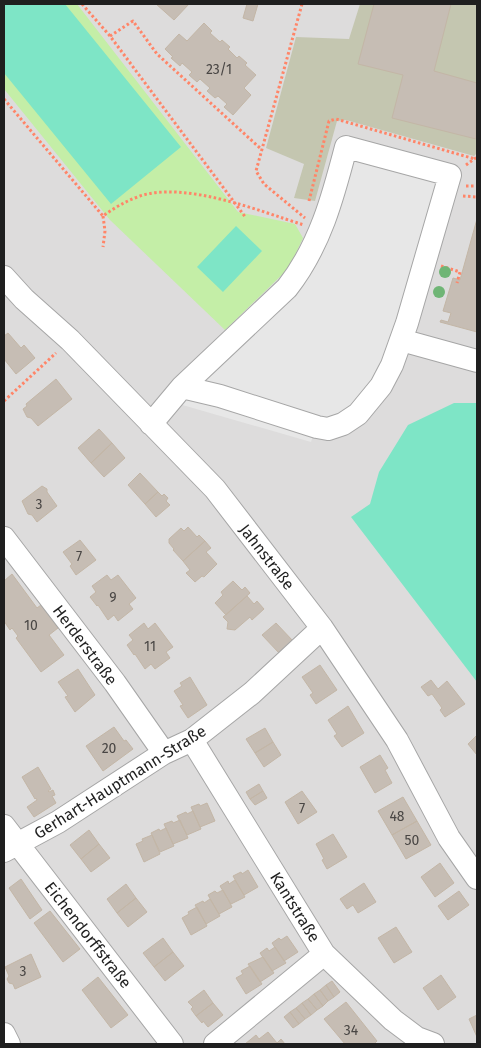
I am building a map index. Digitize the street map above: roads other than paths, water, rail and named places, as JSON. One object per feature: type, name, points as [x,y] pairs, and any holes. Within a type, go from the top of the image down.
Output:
[{"type":"street","points":[[151,424],[182,387],[288,288],[307,260],[313,223],[333,195],[346,146],[450,175],[424,270],[392,365],[381,386],[358,414],[342,424],[328,429],[288,419],[220,396],[182,387]]},
{"type":"street","name":"Jahnstraße","points":[[4,277],[70,340],[214,489],[322,628],[397,740],[449,838],[477,878]]},
{"type":"street","points":[[401,340],[477,361]]},
{"type":"street","name":"Herderstraße","points":[[4,538],[115,683],[164,753]]},
{"type":"street","name":"Gerhart-Hauptmann-Straße","points":[[11,848],[58,822],[164,753],[192,740],[252,693],[322,628]]},
{"type":"street","name":"Kantstraße","points":[[192,740],[324,954],[393,1020],[417,1038],[433,1044]]},
{"type":"street","name":"Eichendorffstraße","points":[[4,826],[11,848],[172,1044]]},
{"type":"street","points":[[214,1044],[324,954]]},
{"type":"street","points":[[4,1034],[9,1044]]}]
